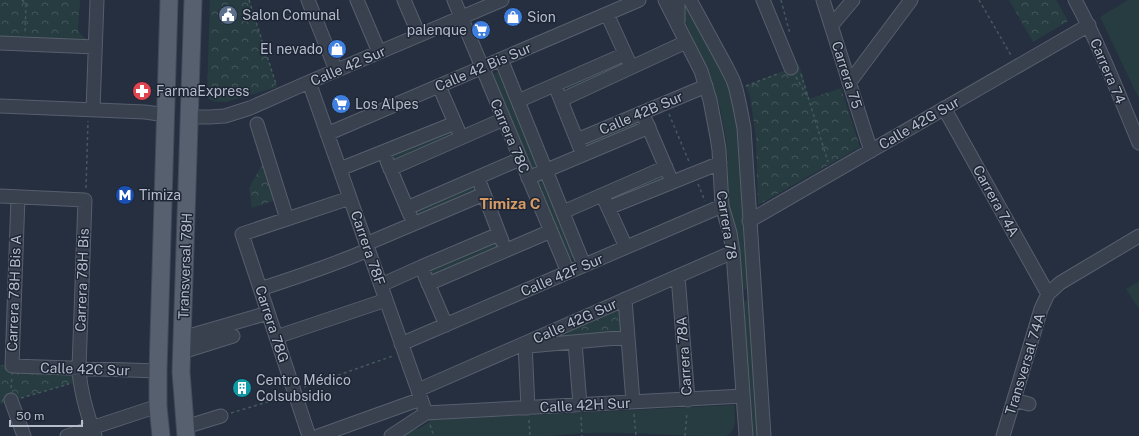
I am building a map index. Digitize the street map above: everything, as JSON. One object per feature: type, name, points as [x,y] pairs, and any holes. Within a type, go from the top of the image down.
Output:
[{"type":"main road","name":"Transversal 78H","points":[[161,436],[158,406],[158,371],[170,0]]},
{"type":"main road","name":"Transversal 78H","points":[[185,432],[181,382],[194,0]]},
{"type":"street","points":[[91,116],[97,0]]},
{"type":"street","points":[[308,0],[336,70]]},
{"type":"street","points":[[357,0],[379,52]]},
{"type":"street","points":[[404,0],[419,35]]},
{"type":"street","name":"Carrera 78C","points":[[454,0],[568,272]]},
{"type":"street","name":"Calle 42 Bis Sur","points":[[327,134],[639,0]]},
{"type":"street","name":"Carrera 78","points":[[665,0],[701,71],[718,137],[722,206],[730,232],[733,252],[746,436]]},
{"type":"street","points":[[678,0],[678,26]]},
{"type":"street","name":"Carrera 78","points":[[690,0],[726,66],[736,89],[744,128],[764,436]]},
{"type":"street","points":[[764,0],[795,67]]},
{"type":"street","name":"Carrera 75","points":[[823,0],[871,151]]},
{"type":"street","points":[[831,26],[853,0]]},
{"type":"street","points":[[849,83],[911,0]]},
{"type":"street","name":"Carrera 74","points":[[1075,0],[1089,25],[1139,143]]},
{"type":"street","name":"Calle 42 Sur","points":[[190,117],[225,116],[250,108],[499,1]]},
{"type":"street","points":[[607,14],[632,67]]},
{"type":"street","name":"Calle 42G Sur","points":[[749,221],[1089,25]]},
{"type":"street","points":[[561,100],[686,42]]},
{"type":"street","points":[[0,43],[95,47]]},
{"type":"street","points":[[518,101],[625,54]]},
{"type":"street","name":"Carrera 78C","points":[[501,59],[584,265]]},
{"type":"street","name":"Carrera 78F","points":[[309,82],[426,414]]},
{"type":"street","points":[[555,85],[583,155]]},
{"type":"street","points":[[439,86],[461,138]]},
{"type":"street","name":"Calle 42B Sur","points":[[577,140],[706,86]]},
{"type":"street","points":[[0,106],[91,116],[145,112],[166,115]]},
{"type":"street","name":"Carrera 74A","points":[[944,108],[1048,294]]},
{"type":"street","points":[[643,112],[672,182]]},
{"type":"street","points":[[390,169],[504,119]]},
{"type":"street","points":[[340,169],[455,123]]},
{"type":"street","points":[[257,124],[287,219],[350,198]]},
{"type":"street","points":[[528,178],[649,127]]},
{"type":"street","points":[[384,152],[406,208],[414,224]]},
{"type":"street","points":[[406,208],[520,159]]},
{"type":"street","points":[[608,208],[720,163]]},
{"type":"street","points":[[563,212],[666,168]]},
{"type":"street","points":[[478,177],[505,251]]},
{"type":"street","points":[[260,289],[325,268],[414,224],[484,194]]},
{"type":"street","points":[[602,195],[626,247]]},
{"type":"street","points":[[0,196],[85,200]]},
{"type":"street","name":"Carrera 78H Bis A","points":[[12,366],[18,197]]},
{"type":"street","name":"Carrera 78H Bis","points":[[85,200],[79,375],[83,400],[93,432]]},
{"type":"street","name":"Calle 42F Sur","points":[[403,348],[446,325],[722,206]]},
{"type":"street","name":"Carrera 78G","points":[[287,219],[242,234],[309,436]]},
{"type":"street","points":[[428,284],[550,231]]},
{"type":"street","points":[[381,285],[499,234]]},
{"type":"street","points":[[1048,294],[1060,284],[1139,236]]},
{"type":"street","name":"Calle 42G Sur","points":[[318,436],[419,395],[625,299],[733,252]]},
{"type":"street","points":[[421,267],[446,325]]},
{"type":"street","name":"Carrera 78A","points":[[678,276],[688,400]]},
{"type":"street","points":[[736,295],[754,294]]},
{"type":"street","name":"Transversal 74A","points":[[1003,436],[1041,309],[1048,294]]},
{"type":"street","points":[[625,299],[633,402]]},
{"type":"street","points":[[276,337],[386,300]]},
{"type":"street","points":[[182,345],[268,313]]},
{"type":"street","points":[[182,345],[232,336]]},
{"type":"street","points":[[528,408],[525,345],[628,337]]},
{"type":"street","points":[[575,342],[580,405]]},
{"type":"street","name":"Calle 42C Sur","points":[[12,366],[79,375],[158,371]]},
{"type":"street","name":"Calle 42H Sur","points":[[426,414],[743,396]]},
{"type":"street","points":[[11,400],[24,436]]},
{"type":"street","points":[[1014,400],[1029,404]]},
{"type":"street","points":[[67,436],[93,432],[158,406]]},
{"type":"street","points":[[391,436],[426,414]]},
{"type":"street","points":[[185,432],[221,416]]},
{"type":"path","points":[[22,0],[26,4],[25,38]]},
{"type":"path","points":[[249,0],[277,87]]},
{"type":"path","points":[[781,0],[791,36]]},
{"type":"path","points":[[978,0],[1018,66]]},
{"type":"path","points":[[736,89],[795,67]]},
{"type":"path","points":[[795,67],[809,99],[831,174]]},
{"type":"path","points":[[795,67],[809,99]]},
{"type":"path","points":[[665,103],[709,211]]},
{"type":"path","points":[[85,200],[91,116]]},
{"type":"path","points":[[221,416],[294,392],[403,348]]},
{"type":"path","name":"Carrera 78H Bis A","points":[[11,400],[12,366]]},
{"type":"path","points":[[11,400],[79,375]]},
{"type":"path","name":"Carrera 78A","points":[[685,436],[688,400]]},
{"type":"path","points":[[633,402],[636,436]]},
{"type":"path","points":[[580,405],[582,436]]},
{"type":"path","points":[[528,408],[530,436]]},
{"type":"green space","points":[[0,0],[80,0],[78,31],[88,42],[0,38]]},
{"type":"green space","points":[[210,0],[249,0],[277,87],[226,102],[218,102],[207,98]]},
{"type":"green space","points":[[684,0],[733,94],[739,126],[743,223],[748,289],[740,290],[727,193],[728,166],[726,139],[719,103],[707,68],[683,17]]},
{"type":"green space","points":[[1009,0],[1056,0],[1068,21],[1033,42]]},
{"type":"green space","points":[[1128,0],[1139,0],[1139,99],[1100,17]]},
{"type":"green space","points":[[616,59],[621,69],[569,93],[565,83]]},
{"type":"green space","points":[[799,65],[809,99],[841,88],[860,147],[758,205],[756,137],[750,96],[746,86]]},
{"type":"green space","points":[[501,71],[577,256],[566,260],[490,75]]},
{"type":"green space","points":[[636,118],[640,128],[588,150],[584,141]]},
{"type":"green space","points":[[455,126],[459,136],[391,165],[387,155]]},
{"type":"green space","points":[[265,159],[276,200],[252,208],[249,188]]},
{"type":"green space","points":[[661,172],[666,182],[614,204],[609,195]]},
{"type":"green space","points":[[478,180],[482,190],[413,220],[409,210]]},
{"type":"green space","points":[[495,240],[499,249],[431,279],[427,269]]},
{"type":"green space","points":[[1139,281],[1139,307],[1138,308],[1126,289]]},
{"type":"green space","points":[[749,300],[758,436],[751,436],[741,301]]},
{"type":"green space","points":[[622,308],[625,335],[541,341]]},
{"type":"green space","points":[[0,365],[73,368],[73,383],[0,404]]},
{"type":"green space","points":[[734,405],[734,427],[730,434],[726,436],[644,433],[576,433],[549,436],[404,436],[406,432],[422,427],[430,420]]},
{"type":"place","name":"Salon Comunal","points":[[228,15]]},
{"type":"place","name":"Sion","points":[[513,17]]},
{"type":"place","name":"palenque","points":[[481,30]]},
{"type":"place","name":"El nevado","points":[[337,49]]},
{"type":"place","name":"FarmaExpress","points":[[142,91]]},
{"type":"place","name":"Los Alpes","points":[[341,104]]},
{"type":"place","name":"Timiza","points":[[125,195]]},
{"type":"place","name":"Centro Médico Colsubsidio","points":[[242,388]]},
{"type":"district","name":"Timiza C","points":[[510,204]]}]
